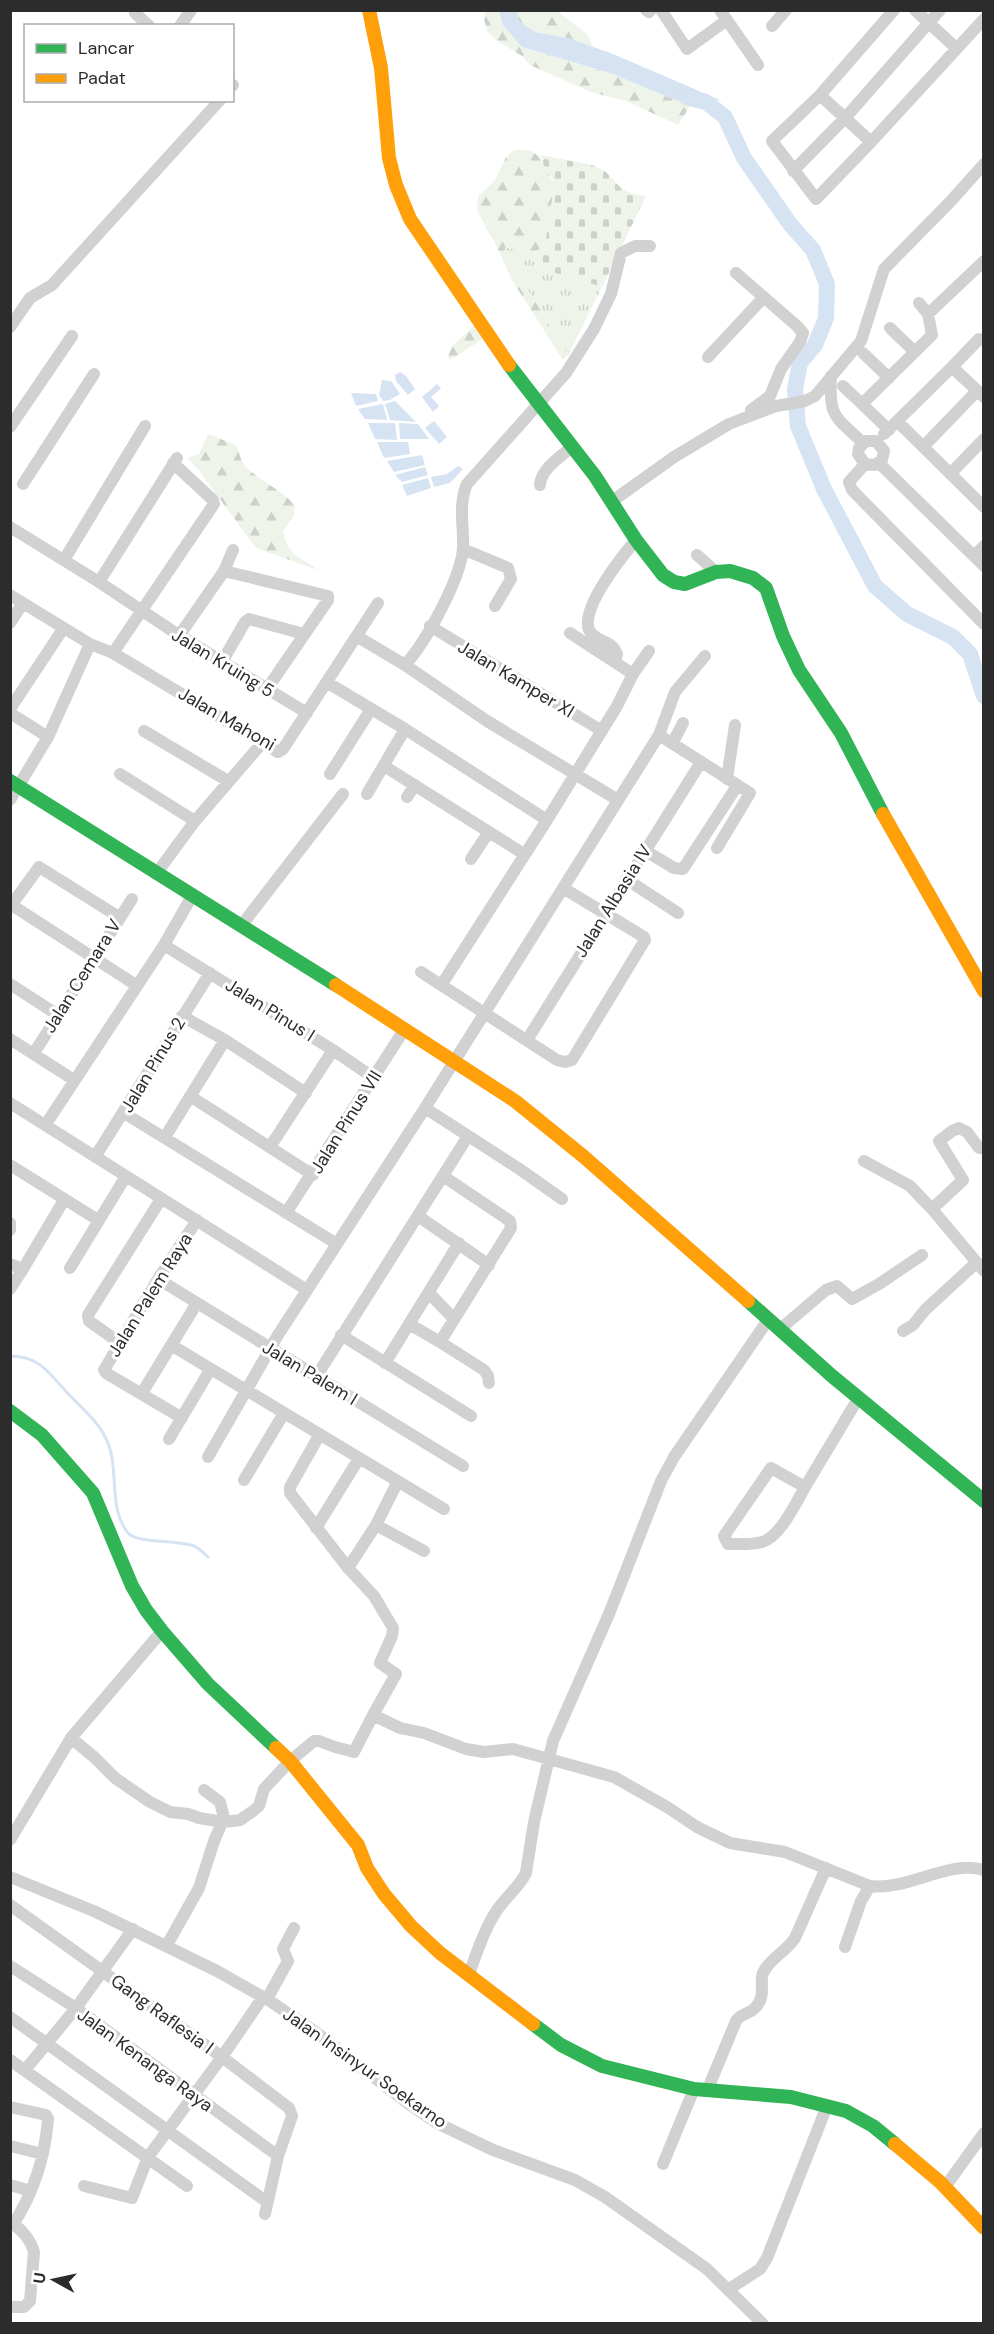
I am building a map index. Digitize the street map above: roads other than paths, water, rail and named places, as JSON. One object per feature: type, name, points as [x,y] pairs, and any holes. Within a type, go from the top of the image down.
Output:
[{"type":"street","points":[[135,10],[135,13],[146,24]]},
{"type":"street","points":[[181,24],[191,10]]},
{"type":"street","points":[[369,10],[381,68],[389,158],[410,219],[539,405],[595,476],[636,540],[663,575],[674,582],[690,583],[716,572],[747,575],[759,581],[766,588],[783,636],[799,670],[841,733],[891,831],[964,953],[984,991]]},
{"type":"street","points":[[646,10],[649,12],[651,10]]},
{"type":"street","points":[[661,10],[687,49],[723,15],[758,65]]},
{"type":"street","points":[[894,10],[820,95],[772,141],[816,199],[984,20]]},
{"type":"street","points":[[915,10],[956,48]]},
{"type":"street","points":[[793,171],[846,117],[940,10]]},
{"type":"street","points":[[772,26],[782,12]]},
{"type":"street","points":[[820,95],[871,142]]},
{"type":"street","points":[[10,327],[30,298],[52,285],[218,102]]},
{"type":"street","points":[[610,502],[674,458],[741,418],[776,406],[805,401],[814,396],[861,341],[884,269],[984,164]]},
{"type":"street","points":[[405,665],[454,582],[463,549],[464,491],[467,484],[566,373],[594,329],[611,294],[621,254],[634,246],[650,246]]},
{"type":"street","points":[[928,314],[984,261]]},
{"type":"street","points":[[736,273],[801,329],[803,335],[781,369],[770,396],[741,418]]},
{"type":"street","points":[[708,357],[764,297]]},
{"type":"street","points":[[862,404],[932,335],[928,314],[919,303]]},
{"type":"street","points":[[890,328],[915,352]]},
{"type":"street","points":[[10,427],[72,336]]},
{"type":"street","points":[[876,441],[978,339]]},
{"type":"street","points":[[863,353],[889,378]]},
{"type":"street","points":[[923,447],[980,394],[952,367]]},
{"type":"street","points":[[10,477],[26,486],[94,374]]},
{"type":"street","points":[[831,376],[831,408],[835,416],[862,443]]},
{"type":"street","points":[[843,386],[862,404],[923,447],[981,500]]},
{"type":"street","points":[[64,560],[145,426]]},
{"type":"street","points":[[950,474],[984,439]]},
{"type":"street","points":[[865,465],[858,454],[862,443],[869,440],[876,441],[884,451],[879,463],[865,465],[849,483],[852,490],[984,624]]},
{"type":"street","points":[[542,478],[572,447]]},
{"type":"street","points":[[99,582],[175,460],[193,482],[213,500],[214,504],[113,653]]},
{"type":"street","points":[[879,463],[984,566]]},
{"type":"street","name":"Jalan Kruing 5","points":[[10,527],[99,582],[179,636],[307,713]]},
{"type":"street","points":[[615,662],[617,654],[615,649],[611,644],[592,634],[588,623],[596,597],[622,556],[636,540]]},
{"type":"street","points":[[974,556],[984,546]]},
{"type":"street","points":[[463,549],[508,568],[511,579],[495,606]]},
{"type":"street","points":[[179,636],[224,571],[233,550]]},
{"type":"street","points":[[697,555],[716,572]]},
{"type":"street","points":[[224,571],[328,596],[328,600],[267,689]]},
{"type":"street","name":"Jalan Mahoni","points":[[10,595],[63,629],[90,644],[113,653],[278,752],[283,750],[378,603]]},
{"type":"street","points":[[10,623],[23,603]]},
{"type":"street","points":[[222,662],[249,619],[304,634]]},
{"type":"street","name":"Jalan Kamper XI","points":[[430,626],[602,731]]},
{"type":"street","points":[[48,737],[10,711],[63,629]]},
{"type":"street","points":[[570,633],[633,674]]},
{"type":"street","points":[[358,637],[405,665],[487,721],[618,800]]},
{"type":"street","points":[[10,800],[15,784],[48,737],[90,644]]},
{"type":"street","points":[[442,984],[547,820],[602,731],[633,674],[649,651]]},
{"type":"street","points":[[208,1456],[270,1348],[425,1108],[659,735],[675,692],[705,656]]},
{"type":"street","points":[[327,683],[405,729],[547,820]]},
{"type":"street","points":[[330,774],[371,709]]},
{"type":"street","points":[[673,742],[683,723]]},
{"type":"street","points":[[644,850],[674,868],[683,869],[732,782],[735,725]]},
{"type":"street","points":[[367,794],[405,729]]},
{"type":"street","points":[[144,730],[228,782]]},
{"type":"street","points":[[659,735],[750,793],[717,848]]},
{"type":"street","points":[[156,874],[195,821],[262,742]]},
{"type":"street","name":"Jalan Albasia lV","points":[[527,1040],[700,762]]},
{"type":"street","points":[[384,766],[524,854]]},
{"type":"street","points":[[120,774],[195,821]]},
{"type":"street","points":[[15,784],[156,874],[317,972],[515,1101],[553,1130],[779,1330],[984,1502]]},
{"type":"street","points":[[407,797],[415,785]]},
{"type":"street","points":[[241,926],[343,794]]},
{"type":"street","points":[[471,859],[488,832]]},
{"type":"street","points":[[119,917],[42,867],[36,868],[11,905],[136,985]]},
{"type":"street","points":[[626,879],[678,914]]},
{"type":"street","points":[[421,972],[561,1062],[572,1060],[642,947],[644,937],[563,888]]},
{"type":"street","points":[[46,1124],[164,945],[192,896]]},
{"type":"street","name":"Jalan Cemara V","points":[[34,1053],[132,898]]},
{"type":"street","name":"Jalan Pinus I","points":[[164,945],[374,1078]]},
{"type":"street","name":"Jalan Pinus 2","points":[[95,1157],[210,973]]},
{"type":"street","points":[[10,984],[58,1015]]},
{"type":"street","points":[[182,1016],[225,1040],[306,1093]]},
{"type":"street","name":"Jalan Pinus VII","points":[[286,1213],[313,1175],[404,1030]]},
{"type":"street","points":[[10,1039],[74,1080]]},
{"type":"street","points":[[165,1137],[225,1040]]},
{"type":"street","points":[[270,1147],[333,1050]]},
{"type":"street","points":[[190,1096],[313,1175]]},
{"type":"street","points":[[10,1102],[307,1290]]},
{"type":"street","points":[[425,1108],[562,1199]]},
{"type":"street","points":[[124,1113],[337,1244]]},
{"type":"street","points":[[932,1209],[963,1180],[939,1141],[959,1128],[967,1132],[979,1148],[984,1148]]},
{"type":"street","points":[[316,1377],[468,1136]]},
{"type":"street","points":[[864,1161],[910,1186],[980,1267],[925,1310],[913,1325],[903,1331]]},
{"type":"street","points":[[10,1165],[98,1220]]},
{"type":"street","points":[[70,1268],[126,1176]]},
{"type":"street","points":[[440,1342],[511,1228],[510,1221],[443,1176]]},
{"type":"street","points":[[120,1343],[90,1321],[88,1315],[161,1199]]},
{"type":"street","points":[[10,1289],[64,1200]]},
{"type":"street","points":[[418,1216],[489,1265]]},
{"type":"street","name":"Jalan Palem Raya","points":[[142,1393],[104,1370],[158,1279],[197,1220]]},
{"type":"street","points":[[10,1223],[10,1230]]},
{"type":"street","points":[[385,1363],[459,1243]]},
{"type":"street","points":[[779,1330],[826,1290],[837,1286],[850,1298],[854,1298],[922,1255]]},
{"type":"street","points":[[10,1264],[22,1269]]},
{"type":"street","name":"Jalan Palem I","points":[[158,1279],[463,1466]]},
{"type":"street","points":[[429,1293],[454,1318]]},
{"type":"street","points":[[182,1418],[142,1393],[197,1303]]},
{"type":"street","points":[[469,1974],[482,1938],[497,1910],[526,1873],[534,1822],[560,1723],[609,1614],[659,1485],[674,1457],[768,1320]]},
{"type":"street","points":[[409,1324],[484,1370],[489,1383]]},
{"type":"street","points":[[341,1335],[471,1416]]},
{"type":"street","points":[[171,1345],[320,1434],[358,1460],[444,1509]]},
{"type":"street","points":[[169,1439],[210,1370]]},
{"type":"street","points":[[805,1487],[771,1468],[724,1536],[725,1541],[728,1544],[762,1542],[779,1529],[805,1487],[859,1397]]},
{"type":"street","points":[[10,1411],[42,1435],[93,1492],[132,1587],[162,1631],[208,1684],[290,1761],[358,1845],[367,1868],[384,1894],[411,1926],[433,1946],[561,2046],[602,2066],[700,2090],[791,2097],[846,2111],[873,2126],[943,2185],[984,2228]]},
{"type":"street","points":[[244,1480],[284,1413]]},
{"type":"street","points":[[71,1738],[116,1778],[150,1802],[170,1812],[223,1822],[240,1820],[259,1806],[264,1789],[290,1761],[315,1740],[354,1752],[396,1676],[395,1672],[380,1663],[394,1630],[375,1596],[348,1568],[290,1491],[320,1434]]},
{"type":"street","points":[[316,1528],[358,1460]]},
{"type":"street","points":[[348,1568],[376,1525],[397,1483]]},
{"type":"street","points":[[376,1525],[424,1551]]},
{"type":"street","points":[[10,1840],[71,1738],[162,1631]]},
{"type":"street","points":[[373,1715],[399,1728],[416,1730],[466,1749],[484,1752],[513,1749],[614,1777],[697,1827],[730,1843],[785,1852],[870,1886],[881,1888],[903,1884],[965,1867],[984,1870]]},
{"type":"street","points":[[170,1939],[198,1888],[214,1840],[223,1822],[224,1815],[220,1802],[204,1790]]},
{"type":"street","points":[[663,2164],[740,2015],[756,2006],[763,1990],[761,1980],[769,1963],[795,1938],[826,1868]]},
{"type":"street","name":"Jalan Insinyur Soekarno","points":[[10,1877],[133,1929],[170,1939],[269,1994],[406,2102],[437,2122],[493,2150],[575,2180],[605,2197],[707,2269],[763,2324]]},
{"type":"street","points":[[845,1947],[861,1901],[870,1886]]},
{"type":"street","name":"Gang Raflesia l","points":[[10,1905],[222,2057],[289,2108],[292,2116],[278,2156]]},
{"type":"street","points":[[84,2186],[132,2198],[148,2157],[269,1994],[288,1961],[283,1949],[294,1928]]},
{"type":"street","points":[[25,2070],[76,2008],[133,1929]]},
{"type":"street","name":"Jalan Kenanga Raya","points":[[10,1966],[76,2008],[278,2156]]},
{"type":"street","points":[[10,2017],[169,2130],[266,2208],[278,2156]]},
{"type":"street","points":[[10,2060],[187,2186]]},
{"type":"street","points":[[729,2289],[760,2269],[767,2258],[827,2106]]},
{"type":"street","points":[[10,2107],[46,2115],[48,2126],[43,2154],[31,2191],[12,2223],[32,2245],[34,2252],[30,2301],[24,2307],[10,2307]]},
{"type":"street","points":[[943,2185],[984,2133]]},
{"type":"street","points":[[10,2146],[43,2154]]},
{"type":"street","points":[[10,2186],[31,2191]]},
{"type":"water","points":[[499,11],[517,11],[519,21],[535,32],[568,38],[613,54],[720,100],[690,106],[610,73],[522,47],[503,25]]},
{"type":"water","points":[[400,372],[406,376],[415,389],[408,395],[396,381],[395,375]]},
{"type":"water","points":[[382,380],[391,381],[400,394],[383,401],[379,395]]},
{"type":"water","points":[[437,384],[441,388],[431,397],[439,406],[433,412],[422,397]]},
{"type":"water","points":[[351,393],[376,394],[378,401],[356,406]]},
{"type":"water","points":[[395,401],[416,422],[390,420],[385,404]]},
{"type":"water","points":[[383,404],[387,420],[365,419],[358,409]]},
{"type":"water","points":[[434,421],[447,437],[439,444],[425,428]]},
{"type":"water","points":[[368,423],[395,423],[397,440],[375,439]]},
{"type":"water","points":[[399,423],[418,424],[429,439],[400,439]]},
{"type":"water","points":[[377,442],[408,442],[410,454],[384,458]]},
{"type":"water","points":[[422,455],[425,465],[394,472],[387,461]]},
{"type":"water","points":[[458,466],[463,469],[450,483],[434,487],[431,477],[447,474]]},
{"type":"water","points":[[425,467],[428,475],[402,482],[395,475]]},
{"type":"water","points":[[428,478],[431,488],[407,496],[402,485]]},
{"type":"waterway","points":[[686,97],[706,102],[725,117],[744,158],[790,224],[813,250],[827,284],[826,318],[815,345],[800,363],[795,389],[798,426],[824,489],[875,586],[907,614],[953,637],[970,654],[984,696]]},
{"type":"waterway","points":[[10,1356],[34,1361],[44,1368],[102,1431],[112,1459],[118,1514],[128,1533],[140,1539],[194,1546],[208,1557]]}]
